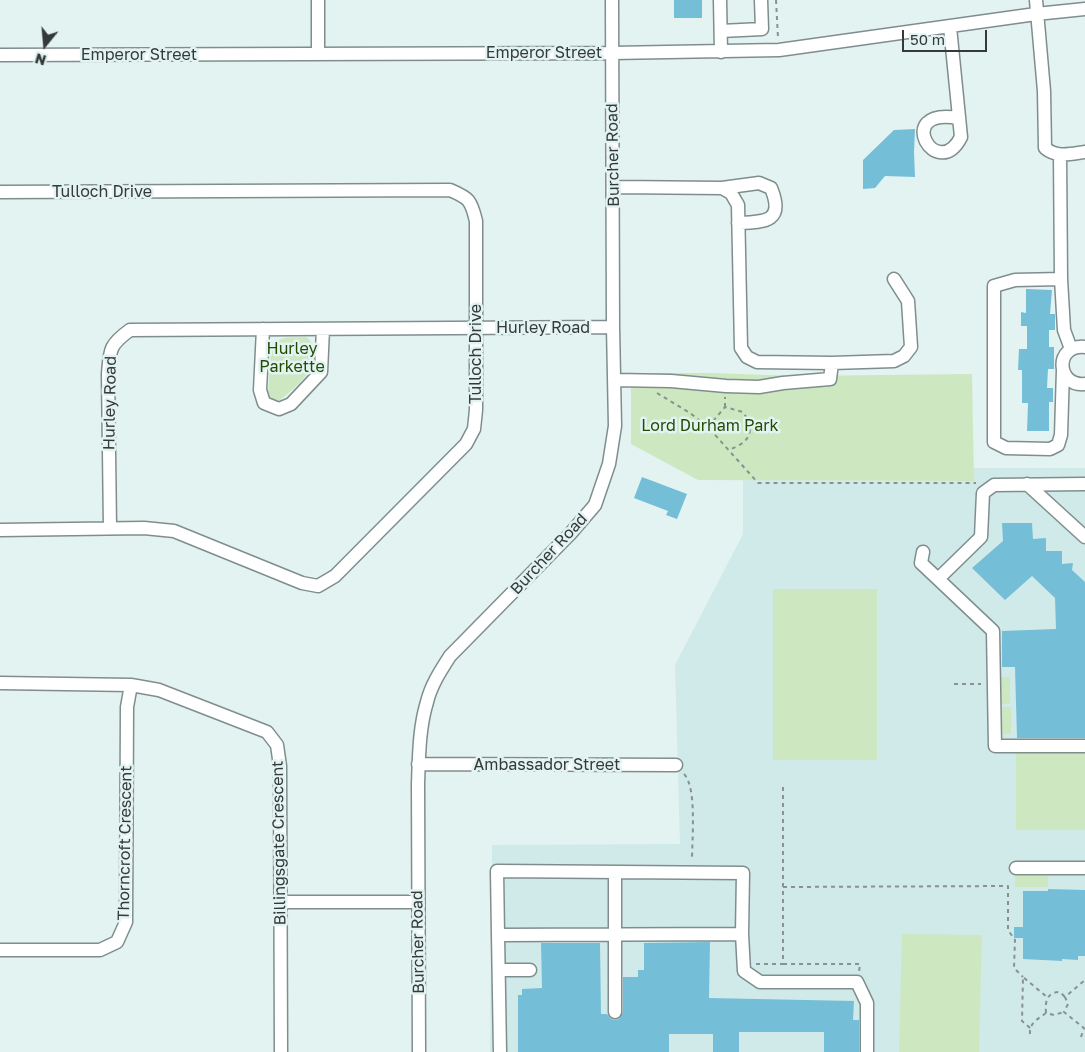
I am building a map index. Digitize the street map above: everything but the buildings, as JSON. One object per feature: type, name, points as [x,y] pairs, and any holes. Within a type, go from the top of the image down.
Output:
[{"type":"street","points":[[318,0],[318,54]]},
{"type":"street","name":"Burcher Road","points":[[419,1052],[418,764],[427,701],[437,678],[450,656],[570,534],[595,505],[609,464],[616,426],[612,0]]},
{"type":"street","points":[[720,0],[721,52]]},
{"type":"street","points":[[721,31],[762,29],[761,0]]},
{"type":"street","points":[[1036,0],[1044,91],[1045,148],[1051,153],[1060,155],[1085,152]]},
{"type":"street","name":"Emperor Street","points":[[0,55],[612,53],[779,50],[1036,14],[1085,9]]},
{"type":"street","points":[[950,27],[958,118]]},
{"type":"street","points":[[1060,155],[1061,279],[1064,330],[1071,349]]},
{"type":"street","points":[[614,187],[722,188],[758,183],[771,188],[777,203],[774,214],[764,222],[738,223]]},
{"type":"street","points":[[722,188],[731,193],[738,205],[741,348],[747,357],[757,362],[832,363],[894,361],[904,356],[911,346],[908,301],[894,279]]},
{"type":"street","name":"Tulloch Drive","points":[[0,192],[450,190],[466,197],[473,209],[476,221],[476,410],[474,429],[466,444],[335,576],[318,586],[302,584],[174,531],[144,528],[0,530]]},
{"type":"street","points":[[1048,257],[1061,256]]},
{"type":"street","points":[[1061,279],[1016,280],[994,286],[994,442],[1006,448],[1050,449],[1058,445],[1061,435],[1063,358],[1071,349],[1077,346],[1085,346]]},
{"type":"street","name":"Hurley Road","points":[[110,528],[108,374],[110,351],[118,339],[130,330],[614,327]]},
{"type":"street","points":[[263,329],[260,390],[264,403],[279,409],[291,404],[322,372],[323,329]]},
{"type":"street","points":[[615,380],[652,380],[759,388],[783,383],[830,379],[832,363]]},
{"type":"street","points":[[1062,370],[1069,380],[1074,383],[1085,384]]},
{"type":"street","points":[[1027,484],[1085,537]]},
{"type":"street","points":[[938,579],[981,537],[983,493],[994,485],[1085,484]]},
{"type":"street","points":[[923,552],[921,563],[993,632],[995,746],[1085,746]]},
{"type":"street","name":"Billingsgate Crescent","points":[[0,683],[131,684],[159,690],[267,732],[277,745],[280,766],[281,1052]]},
{"type":"street","name":"Thorncroft Crescent","points":[[0,950],[100,950],[117,942],[122,932],[126,922],[127,707],[131,684]]},
{"type":"street","name":"Ambassador Street","points":[[418,764],[676,765]]},
{"type":"street","points":[[1016,868],[1085,868]]},
{"type":"street","points":[[500,1052],[497,872],[743,873],[742,934],[744,971],[760,982],[857,982],[867,1002],[867,1052]]},
{"type":"street","points":[[615,872],[615,1012]]},
{"type":"street","points":[[280,902],[418,902]]},
{"type":"street","points":[[498,934],[742,934]]},
{"type":"street","points":[[499,970],[530,970]]},
{"type":"path","points":[[776,0],[779,50]]},
{"type":"path","points":[[652,380],[652,388],[659,396],[690,413],[708,427],[758,483],[976,483],[983,493]]},
{"type":"path","points":[[708,427],[725,407],[743,412],[749,421],[751,430],[746,441],[738,447],[728,450]]},
{"type":"path","points":[[954,684],[994,684]]},
{"type":"path","points":[[676,765],[688,778],[692,793],[692,873]]},
{"type":"path","points":[[783,786],[783,964]]},
{"type":"path","points":[[783,887],[1008,886],[1008,930],[1014,940],[1014,968],[1047,997]]},
{"type":"path","points":[[752,964],[860,964],[859,980],[857,982]]},
{"type":"path","points":[[1023,976],[1022,1021],[1030,1028]]},
{"type":"path","points":[[1065,996],[1085,980]]},
{"type":"path","points":[[1054,992],[1060,992],[1065,996],[1068,1004],[1064,1012],[1054,1015],[1046,1012],[1045,1004],[1047,997],[1054,992]]},
{"type":"path","points":[[1030,1034],[1030,1028],[1034,1022],[1046,1012]]},
{"type":"path","points":[[1064,1012],[1084,1028],[1081,1037]]},
{"type":"shaded area","points":[[974,468],[1085,468],[1085,1052],[490,1052],[492,845],[680,844],[675,665],[743,534],[743,480],[973,481]]},
{"type":"green space","name":"Hurley Parkette","points":[[306,337],[313,345],[316,353],[314,362],[295,388],[280,400],[272,400],[268,395],[271,348],[282,339]]},
{"type":"green space","name":"Lord Durham Park","points":[[631,373],[796,376],[972,374],[974,481],[698,480],[631,444]]},
{"type":"green space","points":[[773,589],[877,589],[877,760],[773,760]]},
{"type":"green space","points":[[998,677],[1010,677],[1010,704],[998,704]]},
{"type":"green space","points":[[998,707],[1011,707],[1011,734],[998,734]]},
{"type":"green space","points":[[1016,753],[1085,753],[1085,830],[1016,830]]},
{"type":"green space","points":[[1015,876],[1048,876],[1048,887],[1015,887]]},
{"type":"green space","points":[[902,934],[982,935],[979,1052],[899,1052]]}]
